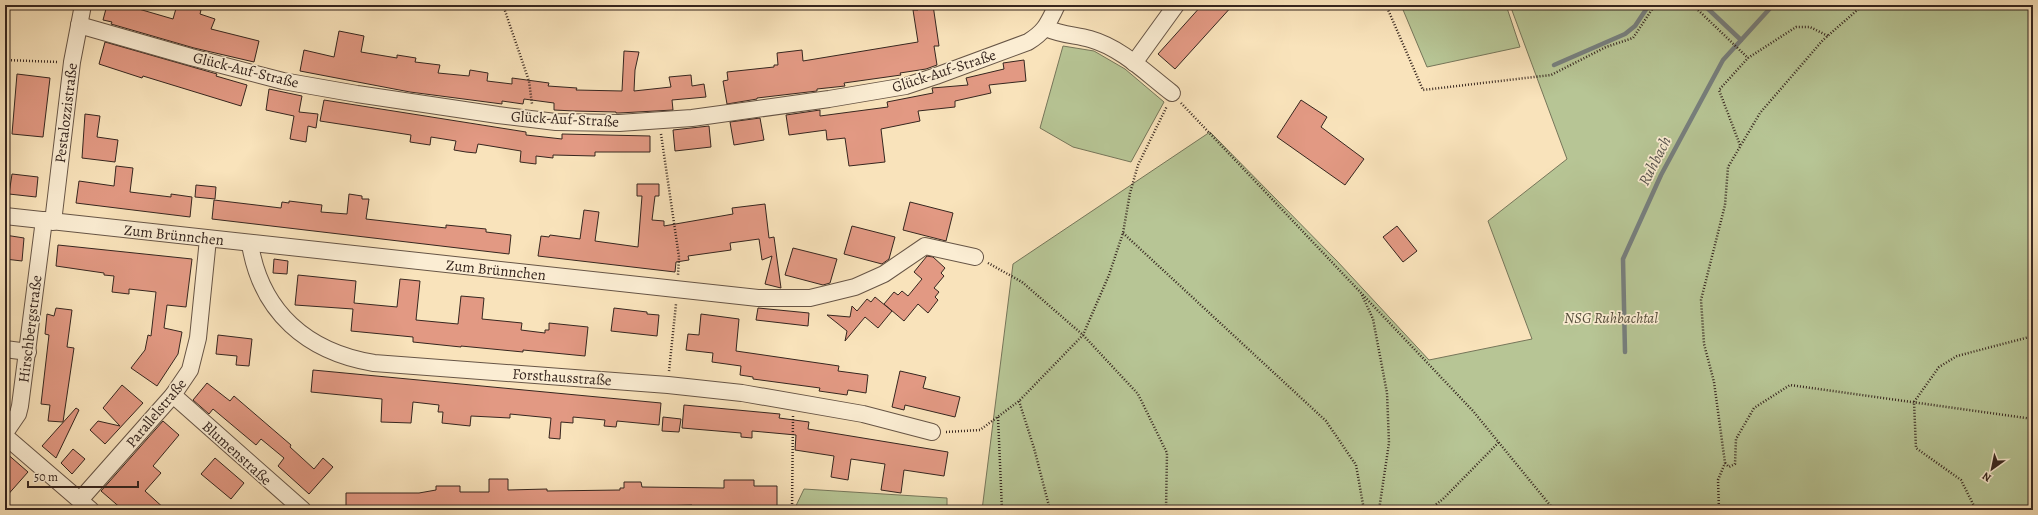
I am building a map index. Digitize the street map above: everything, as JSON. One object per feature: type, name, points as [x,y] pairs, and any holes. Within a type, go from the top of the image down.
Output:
[{"type":"street","name":"Pestalozzistraße","points":[[48,221],[72,62],[83,5]]},
{"type":"street","points":[[1056,5],[1046,28],[1058,34],[1091,39],[1112,49],[1134,63],[1172,93]]},
{"type":"street","points":[[1134,63],[1176,5]]},
{"type":"street","name":"Glück-Auf-Straße","points":[[79,25],[191,58],[284,81],[364,95],[532,119],[612,123],[659,121],[829,99],[906,86],[1022,44],[1040,35],[1046,28]]},
{"type":"street","name":"Zum Brünnchen","points":[[5,216],[250,244],[758,298],[810,298],[832,294],[871,280],[925,246],[975,257]]},
{"type":"street","name":"Hirschbergstraße","points":[[5,434],[18,414],[20,406],[48,221]]},
{"type":"street","name":"Parallelstraße","points":[[85,505],[173,395],[190,370],[194,359],[208,239]]},
{"type":"street","name":"Forsthausstraße","points":[[250,244],[255,269],[262,289],[276,310],[312,342],[337,354],[374,363],[668,385],[742,393],[862,414],[932,432]]},
{"type":"street","points":[[5,348],[28,352]]},
{"type":"street","name":"Blumenstraße","points":[[173,395],[303,510]]},
{"type":"street","points":[[5,434],[85,505]]},
{"type":"path","points":[[503,5],[532,91],[532,119]]},
{"type":"path","points":[[1386,5],[1423,90],[1551,76],[1606,47],[1632,38],[1655,5]]},
{"type":"path","points":[[1695,5],[1697,9],[1748,58]]},
{"type":"path","points":[[1719,510],[1718,480],[1725,463],[1714,382],[1704,344],[1701,300],[1725,205],[1728,167],[1760,113],[1828,36],[1863,5]]},
{"type":"path","points":[[1740,145],[1719,90],[1748,58],[1796,27],[1810,27],[1828,36]]},
{"type":"path","points":[[5,60],[72,62]]},
{"type":"path","points":[[932,432],[980,430],[1019,401],[1083,335],[1109,275],[1123,233],[1130,193],[1138,165],[1172,93],[1473,412],[1554,510]]},
{"type":"path","points":[[659,121],[679,256],[668,385]]},
{"type":"path","points":[[1123,233],[1326,420],[1356,465],[1364,510]]},
{"type":"path","points":[[975,257],[1022,282],[1083,335],[1138,394],[1167,454],[1166,510]]},
{"type":"path","points":[[1360,291],[1373,319],[1387,393],[1389,443],[1379,510]]},
{"type":"path","points":[[1976,510],[1961,480],[1916,448],[1914,402],[1939,367],[1957,356],[2033,336]]},
{"type":"path","points":[[1725,463],[1729,467],[1735,464],[1736,440],[1754,408],[1790,385],[2033,419]]},
{"type":"path","points":[[792,510],[794,401]]},
{"type":"path","points":[[1019,401],[1034,448],[1050,510]]},
{"type":"path","points":[[998,417],[1002,510]]},
{"type":"path","points":[[1429,510],[1443,499],[1499,442]]},
{"type":"green space","points":[[1401,5],[1506,5],[1520,47],[1427,67]]},
{"type":"green space","name":"NSG Ruhbachtal","points":[[1510,5],[2033,5],[2033,510],[982,510],[1013,264],[1210,132],[1337,261],[1429,360],[1532,339],[1488,221],[1567,159]]},
{"type":"green space","points":[[1063,46],[1094,51],[1125,69],[1164,102],[1131,162],[1073,147],[1040,128]]},
{"type":"green space","points":[[804,489],[947,498],[947,510],[794,510]]},
{"type":"building","points":[[107,5],[125,5],[173,19],[177,5],[201,10],[200,14],[215,19],[211,29],[259,41],[254,62],[194,48],[111,24],[112,22],[103,20]]},
{"type":"building","points":[[917,5],[933,5],[939,46],[934,46],[937,65],[926,69],[900,73],[901,75],[844,83],[845,86],[757,98],[727,104],[723,81],[728,80],[727,72],[774,67],[774,65],[778,65],[777,53],[802,50],[803,61],[918,42],[913,10],[918,10]]},
{"type":"building","points":[[1202,5],[1233,5],[1175,69],[1158,54]]},
{"type":"building","points":[[339,31],[364,36],[361,52],[397,58],[397,55],[416,58],[415,62],[440,65],[438,73],[469,76],[470,70],[488,73],[487,81],[512,84],[512,78],[549,83],[548,86],[577,88],[576,90],[622,91],[624,51],[639,52],[635,70],[634,91],[671,87],[669,77],[691,75],[692,86],[704,84],[706,97],[672,100],[673,110],[616,113],[554,110],[554,103],[524,99],[523,104],[502,101],[502,104],[410,92],[300,71],[304,50],[334,57]]},
{"type":"building","points":[[105,42],[217,74],[216,76],[247,85],[241,106],[143,76],[142,78],[99,64]]},
{"type":"building","points":[[1024,60],[1026,81],[989,85],[991,93],[955,101],[955,107],[918,111],[920,121],[881,129],[885,162],[849,166],[845,138],[827,140],[826,130],[789,135],[786,115],[820,110],[820,116],[888,107],[887,102],[933,93],[932,88],[968,85],[966,78],[1004,69],[1003,63]]},
{"type":"building","points":[[17,74],[50,78],[43,137],[12,134]]},
{"type":"building","points":[[269,89],[302,96],[299,112],[318,114],[316,128],[308,126],[306,142],[290,139],[294,116],[266,110]]},
{"type":"building","points":[[324,100],[526,132],[526,135],[562,139],[562,134],[650,136],[650,152],[595,152],[595,156],[553,155],[553,158],[536,156],[536,164],[520,162],[521,151],[478,144],[476,153],[466,152],[454,150],[456,141],[431,137],[430,145],[410,142],[411,135],[320,121]]},
{"type":"building","points":[[1301,100],[1327,117],[1321,127],[1364,159],[1345,185],[1277,137]]},
{"type":"building","points":[[85,114],[100,116],[97,137],[118,140],[115,162],[82,158]]},
{"type":"building","points":[[760,118],[764,140],[734,145],[730,122]]},
{"type":"building","points":[[709,126],[711,147],[675,151],[673,130]]},
{"type":"building","points":[[116,166],[133,168],[130,192],[171,197],[171,194],[192,197],[190,217],[76,203],[79,181],[114,186]]},
{"type":"building","points":[[12,174],[38,177],[36,197],[9,194]]},
{"type":"building","points":[[637,184],[659,184],[659,196],[655,196],[652,220],[664,221],[664,226],[733,214],[732,208],[765,204],[769,238],[774,237],[781,288],[765,284],[772,256],[762,260],[759,239],[730,243],[731,250],[688,256],[689,260],[676,262],[675,272],[538,256],[541,236],[549,237],[550,235],[580,239],[584,210],[599,212],[595,241],[638,247],[642,196],[637,196]]},
{"type":"building","points":[[196,185],[216,187],[215,199],[195,197]]},
{"type":"building","points":[[349,194],[362,196],[362,199],[369,199],[366,219],[446,228],[446,225],[486,229],[486,232],[511,235],[509,254],[212,219],[214,200],[281,208],[282,202],[289,203],[289,201],[322,205],[321,212],[347,214]]},
{"type":"building","points":[[910,202],[953,213],[946,241],[903,230]]},
{"type":"building","points":[[852,226],[895,237],[889,259],[882,264],[844,254]]},
{"type":"building","points":[[1397,226],[1417,251],[1403,262],[1383,237]]},
{"type":"building","points":[[5,235],[24,238],[22,261],[5,259]]},
{"type":"building","points":[[58,245],[192,259],[186,307],[167,305],[164,328],[182,332],[178,354],[157,386],[131,368],[145,350],[148,335],[151,336],[156,292],[129,289],[129,294],[112,292],[114,276],[104,275],[104,273],[56,266]]},
{"type":"building","points":[[793,248],[837,259],[830,283],[823,285],[785,275]]},
{"type":"building","points":[[927,256],[933,257],[945,268],[941,273],[944,276],[934,288],[939,292],[935,297],[938,300],[928,313],[918,304],[904,321],[884,304],[894,292],[898,295],[902,291],[908,296],[922,279],[914,272]]},
{"type":"building","points":[[274,259],[288,261],[287,274],[273,273]]},
{"type":"building","points":[[298,275],[356,281],[354,303],[397,307],[400,279],[420,281],[416,320],[458,324],[461,296],[484,298],[482,319],[522,323],[521,330],[545,333],[545,330],[549,330],[549,323],[588,327],[585,356],[413,342],[413,337],[351,331],[353,309],[295,305]]},
{"type":"building","points":[[875,297],[892,311],[878,328],[865,317],[845,341],[847,331],[827,315],[850,317],[852,306],[857,311],[867,299],[871,302]]},
{"type":"building","points":[[56,308],[72,310],[67,347],[74,348],[63,422],[48,421],[50,405],[41,404],[49,335],[45,334],[47,314],[54,316]]},
{"type":"building","points":[[614,308],[659,315],[657,336],[611,331]]},
{"type":"building","points":[[758,308],[809,313],[808,326],[756,320]]},
{"type":"building","points":[[701,314],[739,319],[736,351],[839,366],[838,371],[868,375],[866,393],[848,390],[847,395],[819,391],[820,388],[753,379],[753,377],[740,375],[741,366],[712,362],[713,353],[686,350],[688,334],[699,335]]},
{"type":"building","points":[[218,335],[252,339],[249,366],[236,365],[237,356],[216,354]]},
{"type":"building","points":[[313,370],[661,403],[659,425],[617,421],[616,427],[604,426],[605,420],[573,417],[573,423],[561,422],[560,439],[549,438],[551,418],[510,414],[510,418],[471,416],[470,426],[442,423],[443,412],[438,412],[439,405],[413,402],[411,423],[381,422],[382,399],[311,392]]},
{"type":"building","points":[[900,371],[926,377],[923,388],[960,397],[955,417],[905,405],[904,410],[892,407]]},
{"type":"building","points":[[207,383],[230,401],[234,396],[291,445],[290,447],[314,469],[323,458],[333,467],[309,494],[278,466],[284,458],[261,439],[256,445],[213,409],[209,414],[193,400]]},
{"type":"building","points":[[122,385],[143,403],[105,444],[90,430],[98,421],[120,426],[103,408]]},
{"type":"building","points":[[684,405],[780,414],[779,418],[809,422],[808,429],[948,452],[944,476],[904,470],[901,493],[881,490],[885,464],[851,459],[848,480],[831,477],[834,456],[795,450],[796,435],[752,431],[752,438],[741,437],[741,433],[682,428]]},
{"type":"building","points":[[76,408],[79,410],[56,458],[42,446]]},
{"type":"building","points":[[663,417],[681,419],[679,432],[662,431]]},
{"type":"building","points":[[163,421],[179,435],[153,466],[161,473],[145,491],[166,510],[123,510],[101,491]]},
{"type":"building","points":[[73,449],[85,459],[72,474],[61,463]]},
{"type":"building","points":[[5,452],[28,472],[5,498]]},
{"type":"building","points":[[215,458],[244,483],[231,499],[201,474]]},
{"type":"building","points":[[489,479],[508,479],[508,490],[547,489],[547,491],[620,490],[620,488],[624,488],[624,482],[641,482],[642,487],[724,488],[724,480],[754,480],[754,486],[777,486],[777,508],[692,509],[692,505],[660,506],[660,510],[346,510],[346,493],[419,493],[436,490],[436,486],[460,486],[460,492],[489,492]]},
{"type":"waterway","points":[[1554,65],[1625,34],[1635,26],[1649,5]]},
{"type":"waterway","points":[[1704,5],[1741,40]]},
{"type":"waterway","name":"Ruhbach","points":[[1625,352],[1623,259],[1661,175],[1723,60],[1773,5]]}]
